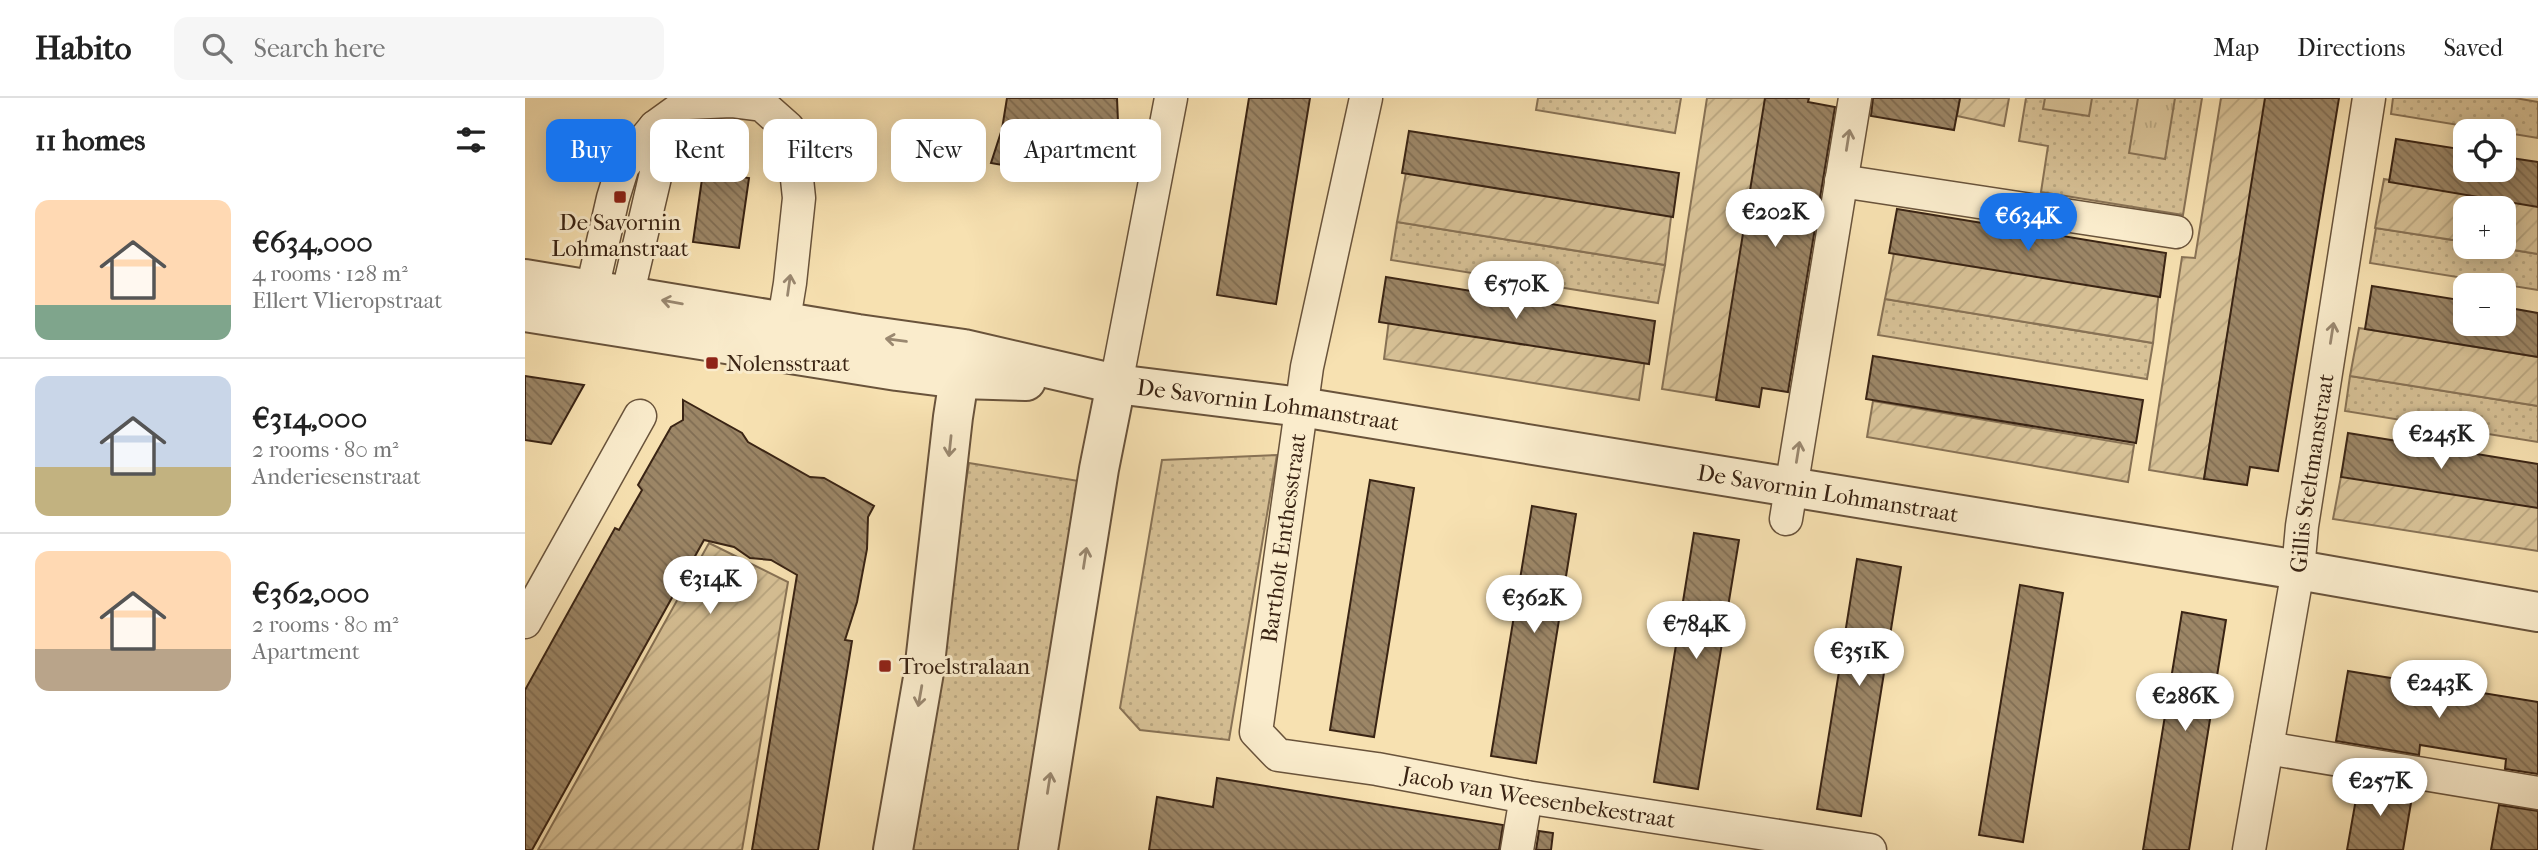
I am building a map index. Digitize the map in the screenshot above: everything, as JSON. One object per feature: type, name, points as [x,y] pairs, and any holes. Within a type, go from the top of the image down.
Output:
[{"type":"street","points":[[1038,850],[1099,468],[1171,98]]},
{"type":"street","name":"Bartholt Enthesstraat","points":[[1257,732],[1307,367],[1366,98]]},
{"type":"street","points":[[1789,504],[1854,98]]},
{"type":"street","name":"Gillis Steltmanstraat","points":[[2249,850],[2298,570],[2302,526],[2369,98]]},
{"type":"street","points":[[606,309],[613,198],[623,166],[655,127],[688,103],[731,101],[762,105],[788,128],[799,198],[781,337]]},
{"type":"street","points":[[1841,181],[2176,232]]},
{"type":"street","name":"De Savornin Lohmanstraat","points":[[525,279],[606,309]]},
{"type":"street","name":"De Savornin Lohmanstraat","points":[[525,312],[606,309],[962,364],[1301,407],[1789,504],[2298,570],[2538,612]]},
{"type":"street","points":[[893,850],[924,672],[962,364]]},
{"type":"street","points":[[525,622],[640,416]]},
{"type":"street","name":"Jacob van Weesenbekestraat","points":[[1257,732],[1278,755],[1377,769],[1526,797],[1870,850]]},
{"type":"street","points":[[2267,748],[2538,793]]},
{"type":"street","points":[[1517,850],[1526,797]]},
{"type":"green space","points":[[1538,98],[1681,98],[1675,133],[1536,110]]},
{"type":"green space","points":[[1707,98],[1774,98],[1724,399],[1662,389]]},
{"type":"green space","points":[[1960,98],[2009,98],[2004,126],[1957,116]]},
{"type":"green space","points":[[2026,98],[2202,98],[2183,215],[2041,192],[2048,146],[2019,141]]},
{"type":"green space","points":[[2045,98],[2092,98],[2089,116],[2043,109]]},
{"type":"green space","points":[[2138,98],[2175,98],[2165,159],[2129,153]]},
{"type":"green space","points":[[2221,98],[2266,98],[2204,479],[2149,470],[2182,257],[2195,258]]},
{"type":"green space","points":[[2393,98],[2515,98],[2538,102],[2538,138],[2516,134],[2516,119],[2453,119],[2453,124],[2391,114]]},
{"type":"green space","points":[[1407,167],[1672,209],[1665,265],[1397,222]]},
{"type":"green space","points":[[2384,179],[2485,196],[2453,196],[2453,240],[2375,228]]},
{"type":"green space","points":[[2516,201],[2538,205],[2538,254],[2516,250]]},
{"type":"green space","points":[[1397,222],[1665,265],[1658,303],[1391,260]]},
{"type":"green space","points":[[2376,228],[2453,240],[2453,259],[2516,259],[2516,250],[2538,254],[2538,290],[2516,286],[2516,273],[2453,273],[2453,276],[2370,263]]},
{"type":"green space","points":[[1895,248],[2159,291],[2153,343],[1885,299]]},
{"type":"green space","points":[[1885,299],[2153,343],[2147,379],[1878,335]]},
{"type":"green space","points":[[1389,320],[1645,359],[1639,400],[1384,359]]},
{"type":"green space","points":[[2359,328],[2538,357],[2538,406],[2350,376]]},
{"type":"green space","points":[[2350,376],[2538,406],[2538,442],[2345,411]]},
{"type":"green space","points":[[1873,401],[2134,445],[2128,482],[1867,437]]},
{"type":"green space","points":[[1277,455],[1229,740],[1140,730],[1120,708],[1162,460]]},
{"type":"green space","points":[[969,463],[1085,482],[1027,850],[906,850]]},
{"type":"green space","points":[[2342,471],[2538,504],[2538,551],[2333,519]]},
{"type":"green space","points":[[709,543],[788,582],[742,850],[538,850]]},
{"type":"building","points":[[1007,98],[1117,98],[1118,119],[1004,119]]},
{"type":"building","points":[[1249,98],[1310,98],[1276,304],[1217,295]]},
{"type":"building","points":[[1765,98],[1809,98],[1808,102],[1835,107],[1788,392],[1762,388],[1759,407],[1716,400]]},
{"type":"building","points":[[1873,98],[1960,98],[1954,130],[1871,116]]},
{"type":"building","points":[[2265,98],[2339,98],[2278,471],[2250,467],[2247,485],[2204,479]]},
{"type":"building","points":[[1409,131],[1679,173],[1673,217],[1402,173]]},
{"type":"building","points":[[1000,135],[1000,165],[991,163]]},
{"type":"building","points":[[2396,139],[2453,148],[2453,182],[2516,182],[2516,159],[2538,162],[2538,207],[2516,203],[2516,196],[2472,196],[2389,182]]},
{"type":"building","points":[[702,182],[748,182],[739,248],[693,242]]},
{"type":"building","points":[[1897,209],[2166,253],[2160,297],[1889,253]]},
{"type":"building","points":[[1386,277],[1655,321],[1649,364],[1379,322]]},
{"type":"building","points":[[2372,286],[2453,299],[2453,336],[2516,336],[2516,309],[2538,313],[2538,357],[2365,329]]},
{"type":"building","points":[[1873,356],[2143,400],[2136,443],[1866,399]]},
{"type":"building","points":[[525,376],[584,385],[551,444],[525,440]]},
{"type":"building","points":[[683,400],[742,433],[748,442],[810,477],[824,478],[874,506],[868,517],[867,549],[857,602],[845,640],[852,641],[818,850],[752,850],[797,575],[771,560],[750,558],[734,547],[704,540],[532,850],[525,850],[525,690],[615,528],[619,530],[642,490],[638,485],[671,427],[683,420]]},
{"type":"building","points":[[2348,433],[2538,464],[2538,508],[2341,477]]},
{"type":"building","points":[[1370,480],[1414,488],[1374,737],[1330,730]]},
{"type":"building","points":[[1532,506],[1576,514],[1536,763],[1491,756]]},
{"type":"building","points":[[1694,533],[1739,540],[1698,789],[1654,782]]},
{"type":"building","points":[[1857,559],[1901,567],[1861,816],[1817,809]]},
{"type":"building","points":[[2020,585],[2063,593],[2023,842],[1979,835]]},
{"type":"building","points":[[2182,612],[2226,620],[2189,850],[2143,850]]},
{"type":"building","points":[[2348,671],[2538,702],[2538,774],[2505,769],[2506,759],[2420,745],[2419,755],[2336,741]]},
{"type":"building","points":[[1217,778],[1503,825],[1499,850],[1149,850],[1157,797],[1213,807]]},
{"type":"building","points":[[2359,782],[2413,791],[2403,850],[2347,850]]},
{"type":"building","points":[[2499,805],[2538,811],[2538,850],[2491,850]]},
{"type":"building","points":[[1539,831],[1553,833],[1551,850],[1536,850]]},
{"type":"place","name":"De Savornin Lohmanstraat","points":[[620,197]]},
{"type":"place","name":"Nolensstraat","points":[[712,363]]},
{"type":"place","name":"Troelstralaan","points":[[885,666]]}]
